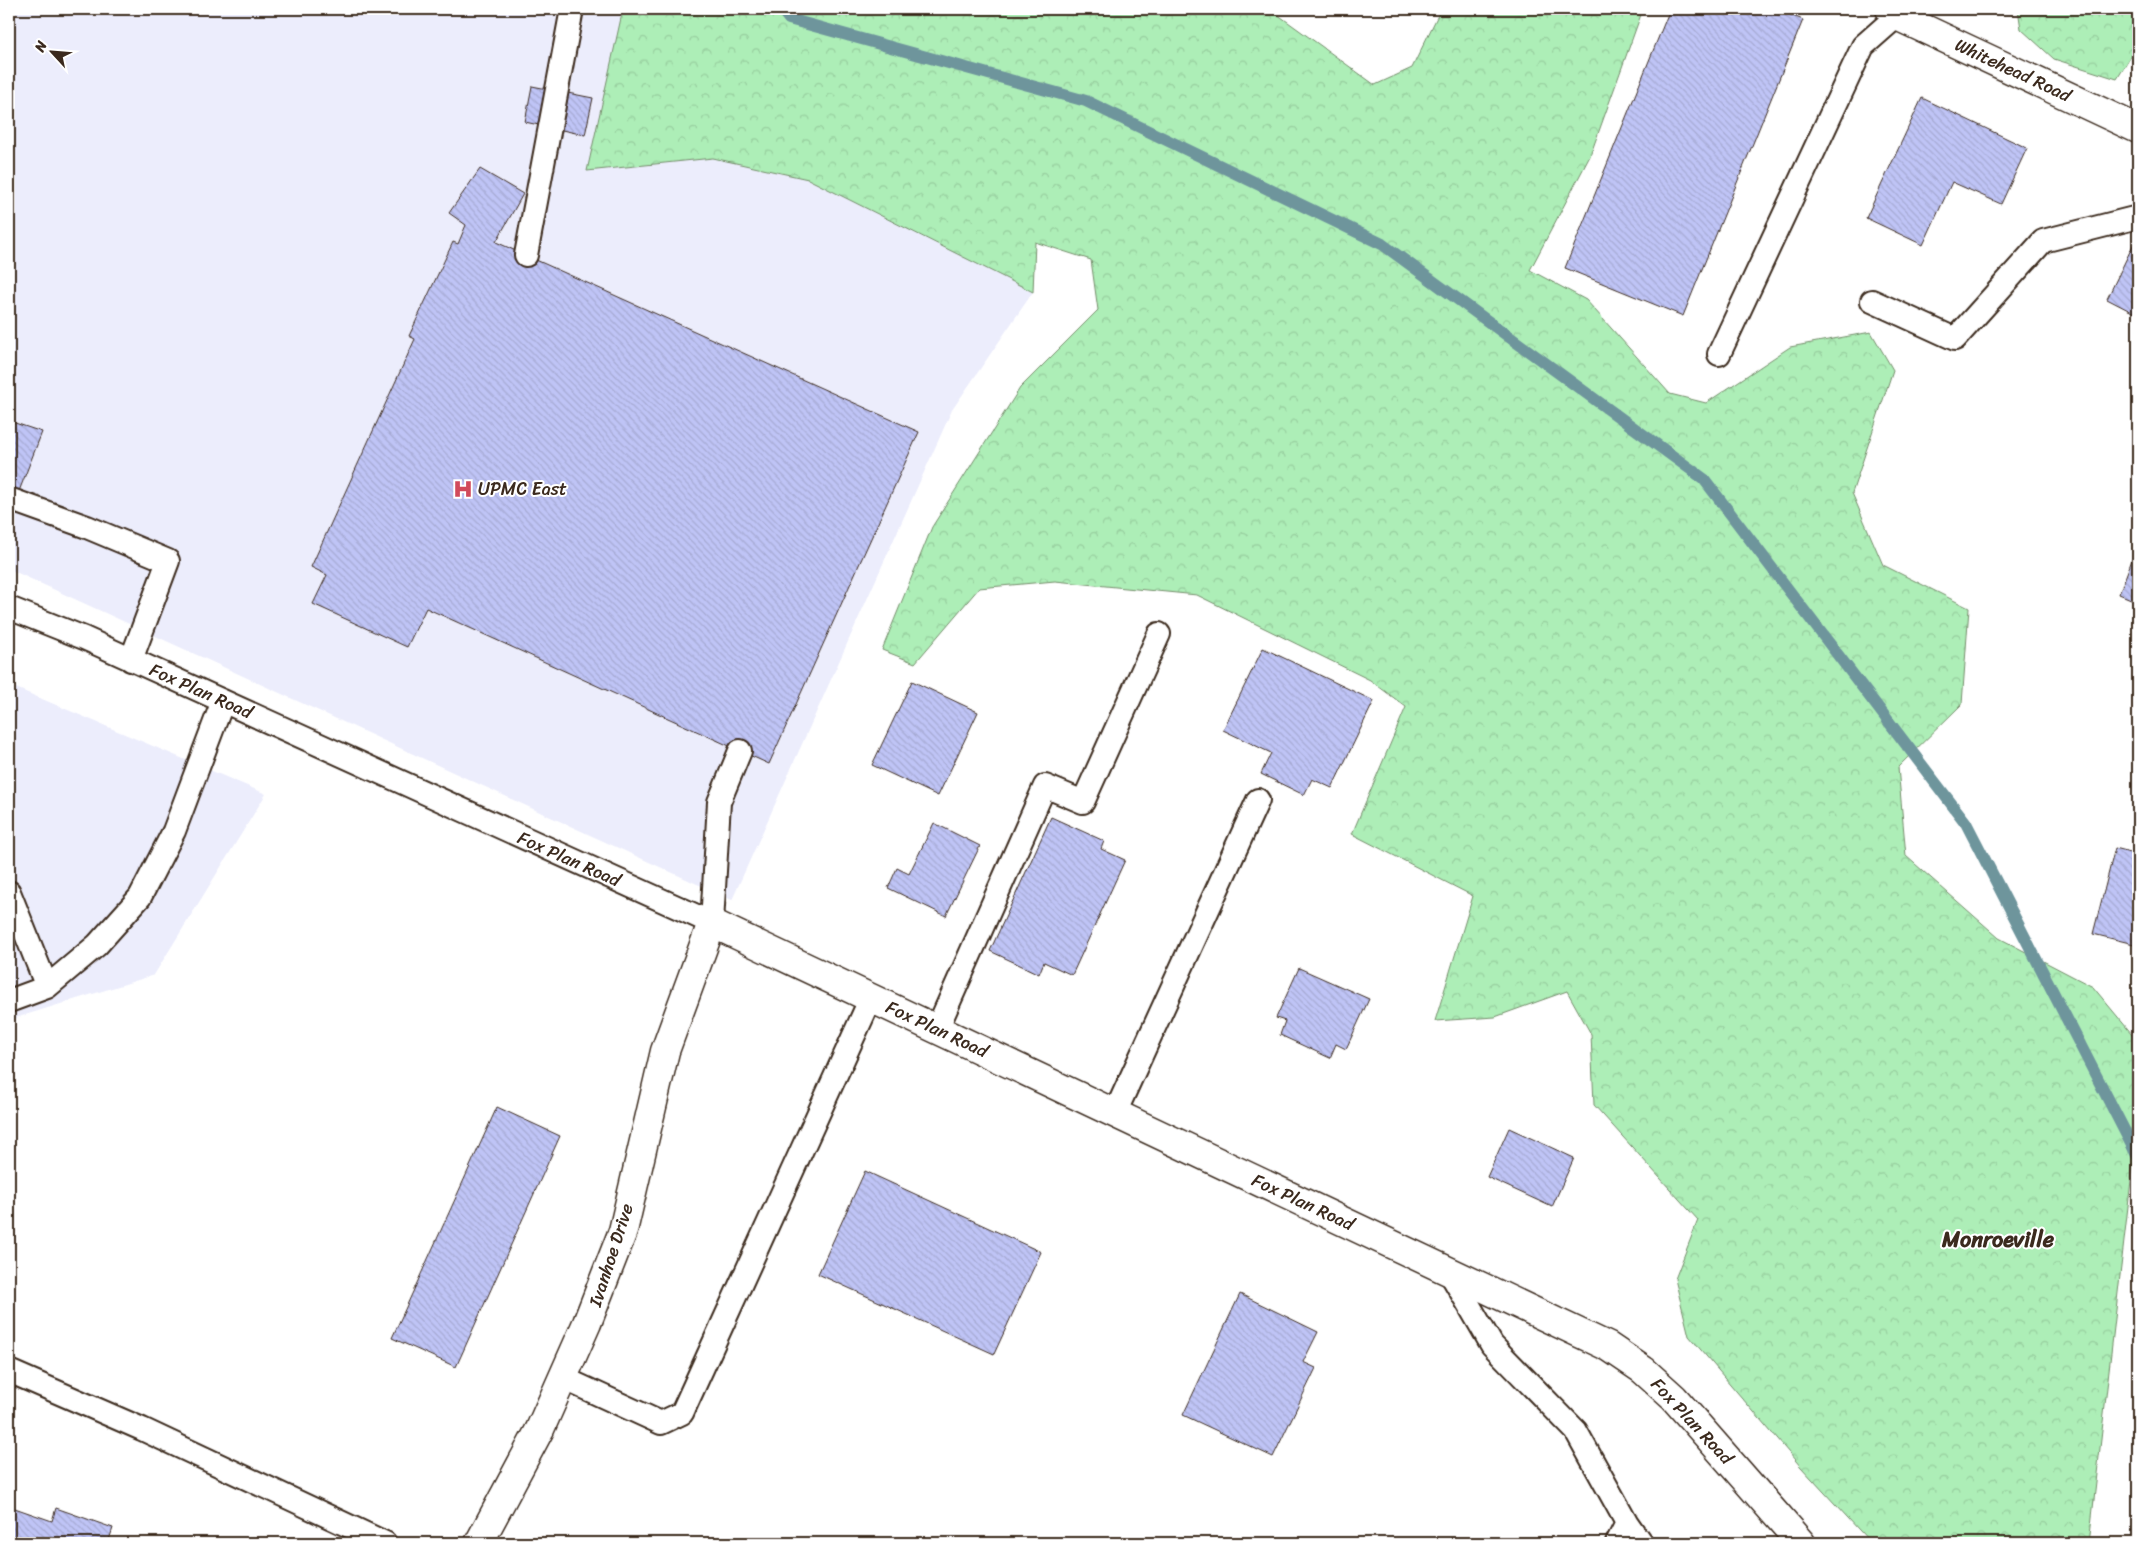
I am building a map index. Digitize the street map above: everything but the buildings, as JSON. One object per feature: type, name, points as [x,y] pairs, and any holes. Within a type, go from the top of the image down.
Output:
[{"type":"street","name":"Whitehead Road","points":[[1897,11],[2136,125]]},
{"type":"street","name":"Fox Plan Road","points":[[712,924],[1448,1269],[1609,1347],[1643,1370],[1674,1398],[1801,1543]]},
{"type":"street","name":"Ivanhoe Drive","points":[[479,1543],[540,1429],[588,1324],[622,1231],[665,1051],[712,924]]},
{"type":"lane","points":[[526,255],[572,9]]},
{"type":"lane","points":[[1719,354],[1863,46],[1897,11]]},
{"type":"lane","points":[[1872,301],[1954,339],[2043,241],[2138,218]]},
{"type":"lane","points":[[9,499],[87,527],[168,561],[131,660]]},
{"type":"lane","name":"Fox Plan Road","points":[[9,608],[84,638],[712,924]]},
{"type":"lane","points":[[937,1029],[1046,786],[1083,802],[1158,634]]},
{"type":"lane","points":[[9,1001],[47,987],[97,945],[140,897],[174,831],[223,702]]},
{"type":"lane","points":[[712,924],[719,802],[740,751]]},
{"type":"lane","points":[[1116,1113],[1258,800]]},
{"type":"lane","points":[[9,892],[47,987]]},
{"type":"lane","points":[[563,1378],[661,1423],[682,1413],[871,998]]},
{"type":"lane","points":[[1448,1269],[1492,1345],[1576,1431],[1627,1523],[1641,1543]]},
{"type":"lane","points":[[9,1371],[142,1429],[385,1543]]},
{"type":"lane","points":[[1618,1543],[1627,1523]]},
{"type":"shaded area","name":"UPMC East","points":[[9,9],[623,9],[587,171],[713,158],[808,179],[1033,292],[952,410],[732,900],[9,569]]},
{"type":"shaded area","points":[[9,685],[266,794],[154,975],[9,1020]]},
{"type":"green space","points":[[623,9],[1270,9],[1375,85],[1412,68],[1441,9],[1643,9],[1590,156],[1530,270],[1586,300],[1670,394],[1706,403],[1790,347],[1871,332],[1893,370],[1852,493],[1883,565],[1969,608],[1962,704],[1898,767],[1906,856],[1999,938],[2093,987],[2137,1040],[2138,1120],[2089,1543],[1871,1543],[1801,1467],[1689,1336],[1675,1279],[1698,1220],[1594,1105],[1591,1034],[1567,991],[1495,1017],[1435,1021],[1473,896],[1352,834],[1406,707],[1370,680],[1197,595],[1055,581],[979,588],[915,663],[882,650],[932,527],[1020,388],[1098,310],[1091,260],[1035,242],[1033,292],[808,179],[713,158],[587,171]]},
{"type":"green space","points":[[2018,9],[2138,9],[2138,45],[2117,79],[2054,59],[2021,29]]},
{"type":"waterway","points":[[781,9],[789,19],[1086,101],[1382,244],[1704,479],[1966,823],[2138,1157]]},
{"type":"place","name":"UPMC East","points":[[463,489]]},
{"type":"district","name":"Monroeville","points":[[1998,1239]]}]
